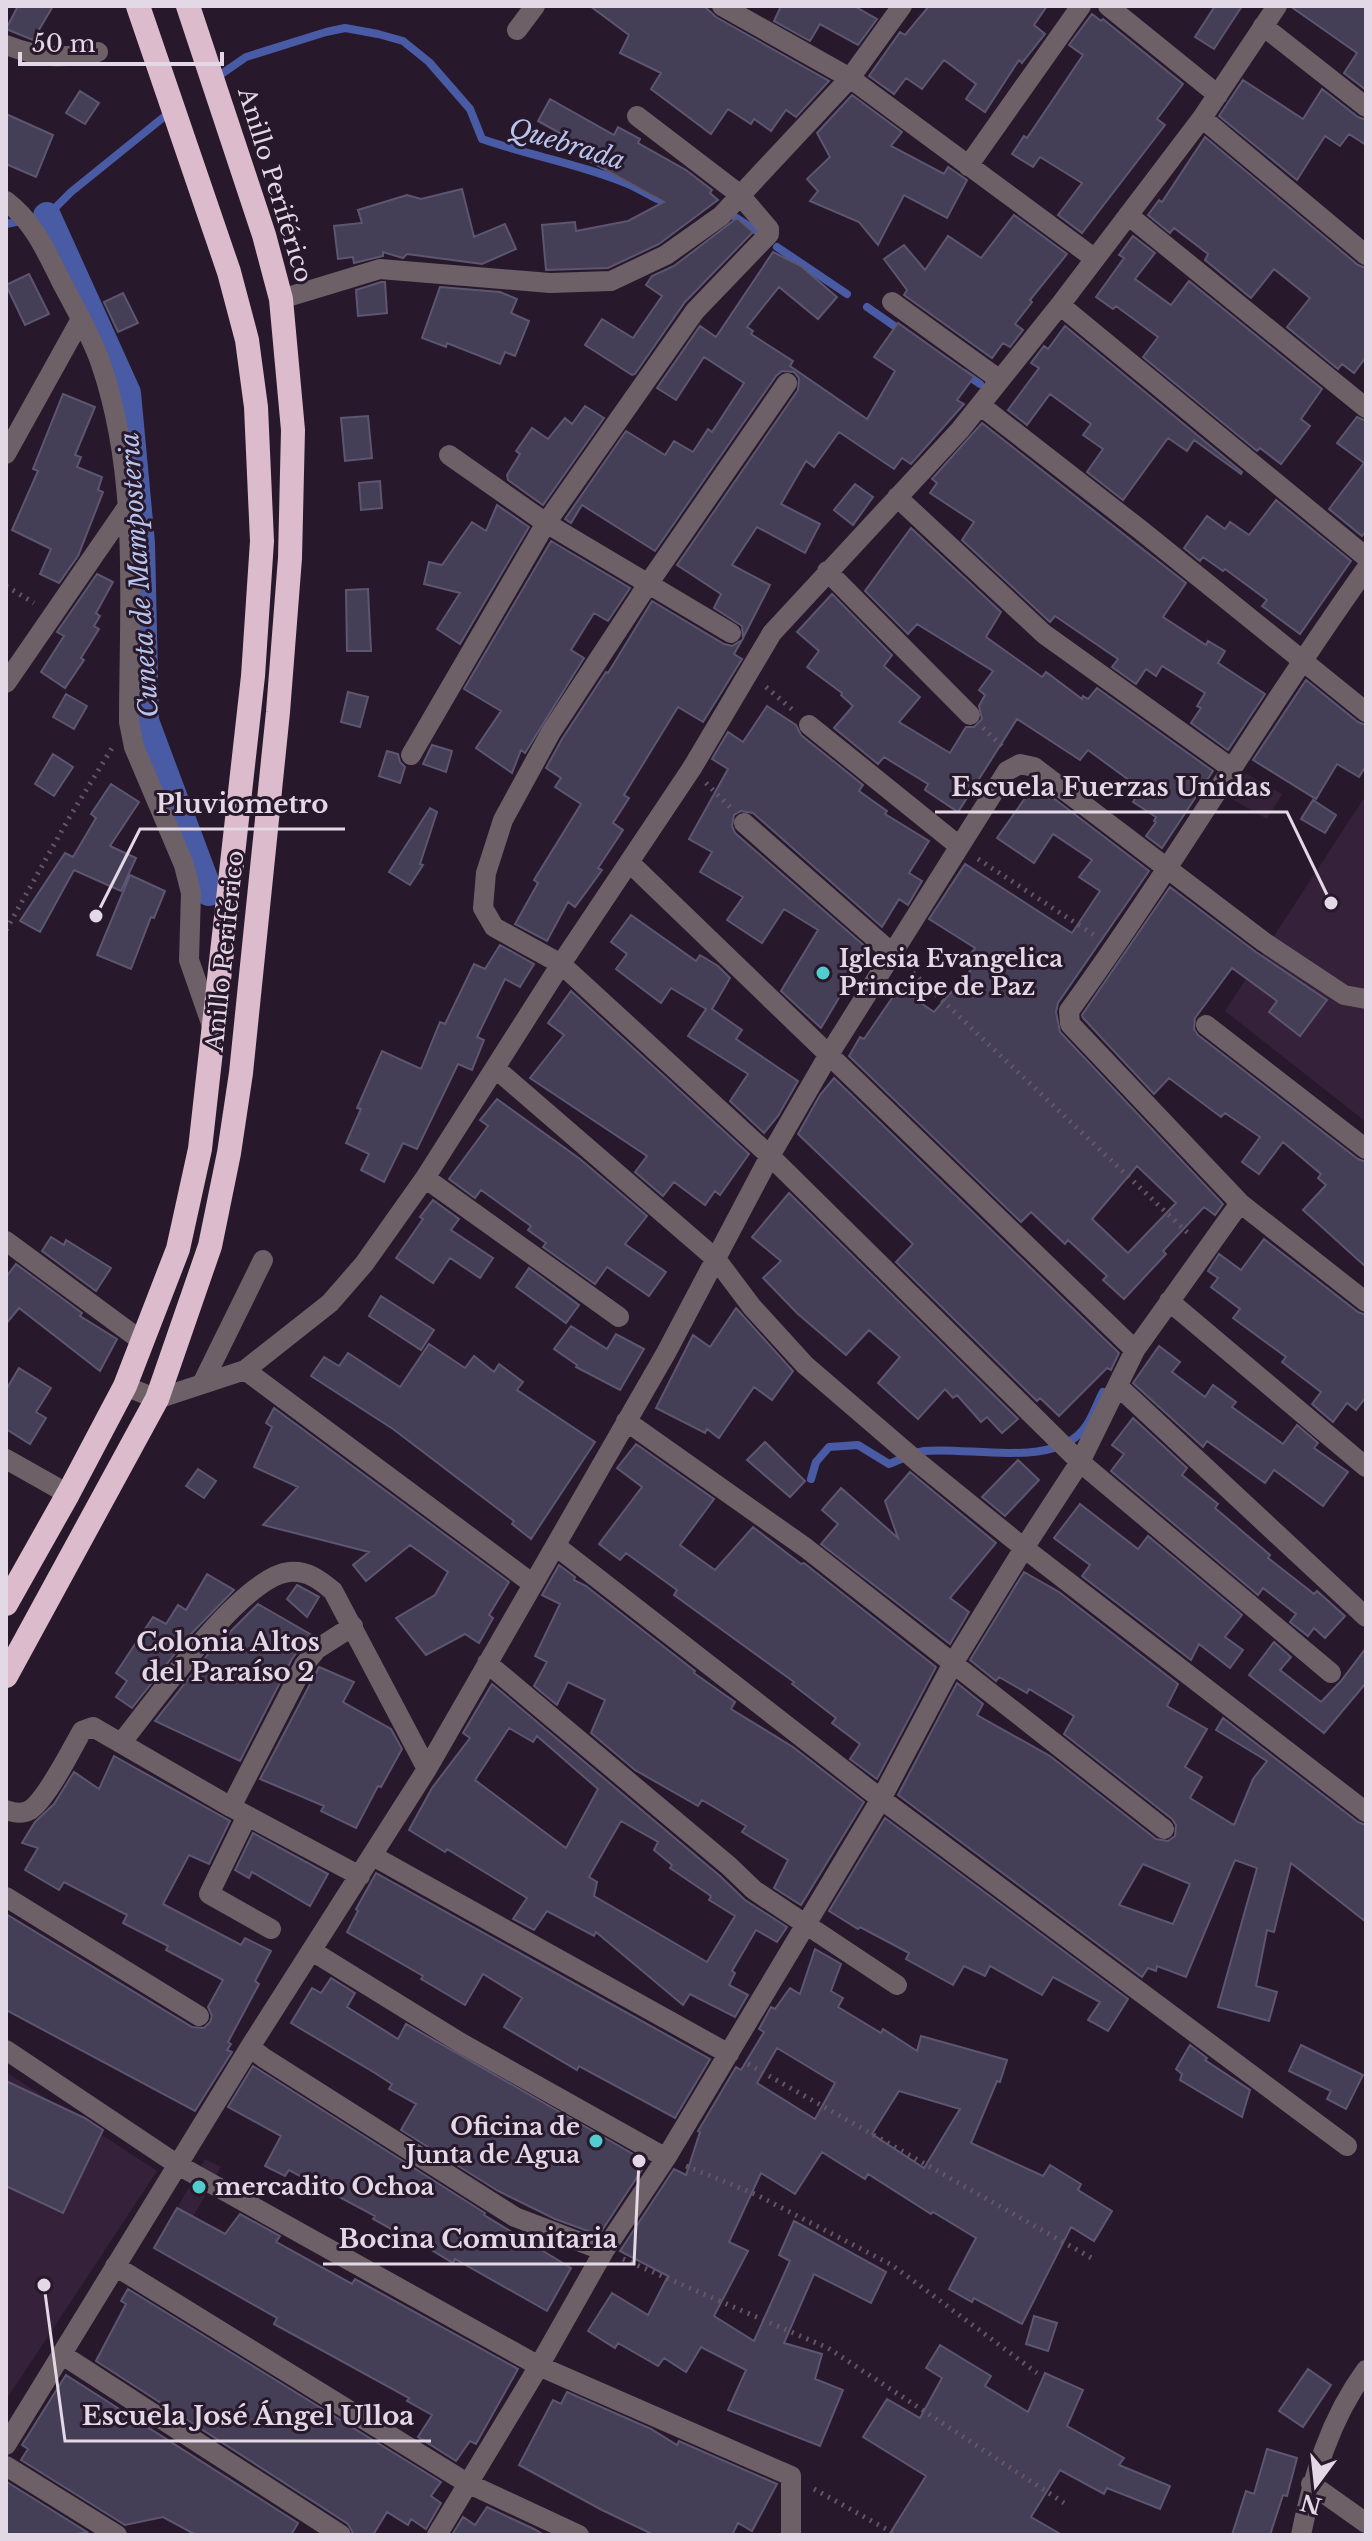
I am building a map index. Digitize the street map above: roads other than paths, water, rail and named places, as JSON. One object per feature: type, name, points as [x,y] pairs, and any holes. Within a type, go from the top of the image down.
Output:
[{"type":"highway","name":"Anillo Periférico","points":[[7,1600],[125,1386],[178,1249],[197,1164],[253,676],[262,541],[256,407],[247,340],[229,272],[138,6]]},
{"type":"highway","name":"Anillo Periférico","points":[[6,1676],[157,1399],[210,1246],[241,1073],[278,712],[290,558],[293,430],[281,299],[264,235],[188,6]]},
{"type":"street","points":[[517,30],[535,6]]},
{"type":"street","points":[[722,6],[850,78],[1094,258]]},
{"type":"street","points":[[281,299],[380,269],[550,283],[611,281],[666,255],[721,216],[850,78],[902,6]]},
{"type":"street","points":[[968,166],[1081,6]]},
{"type":"street","points":[[1108,6],[1218,95]]},
{"type":"street","points":[[125,1386],[157,1399],[245,1370],[330,1303],[364,1264],[425,1178],[561,964],[692,768],[772,633],[980,405],[1202,118],[1277,6]]},
{"type":"street","points":[[1263,26],[1366,107]]},
{"type":"street","points":[[6,45],[31,55],[67,58],[98,52]]},
{"type":"street","points":[[411,755],[546,523],[695,311],[769,234],[769,229],[739,194],[637,116]]},
{"type":"street","points":[[1202,118],[1366,255]]},
{"type":"street","points":[[6,201],[21,213],[37,235],[101,363],[119,437],[130,503],[129,722],[134,747],[184,865],[191,893],[189,960],[212,1026]]},
{"type":"street","points":[[1128,215],[1366,408]]},
{"type":"street","points":[[892,302],[1000,380]]},
{"type":"street","points":[[1060,305],[1366,557]]},
{"type":"street","points":[[6,454],[81,319]]},
{"type":"street","points":[[787,383],[648,584],[551,732],[503,820],[486,873],[483,908],[494,927],[561,964],[770,1156],[1077,1458],[1331,1673]]},
{"type":"street","points":[[980,405],[1366,712]]},
{"type":"street","points":[[449,455],[546,523],[731,633]]},
{"type":"street","points":[[897,497],[1044,634],[1231,768]]},
{"type":"street","points":[[6,683],[130,503]]},
{"type":"street","points":[[1366,569],[1301,660],[1115,948],[1069,1011],[1070,1024],[1240,1203],[1366,1302]]},
{"type":"street","points":[[827,571],[970,715]]},
{"type":"street","points":[[809,725],[959,846]]},
{"type":"street","points":[[6,2445],[250,2047],[427,1769],[556,1546],[828,1056],[1007,771],[1020,764],[1034,767],[1264,942],[1344,995],[1366,999]]},
{"type":"street","points":[[744,823],[893,954]]},
{"type":"street","points":[[629,862],[1135,1350]]},
{"type":"street","points":[[1206,1025],[1366,1149]]},
{"type":"street","points":[[495,1068],[716,1259],[752,1307],[805,1365],[919,1463],[1366,1812]]},
{"type":"street","points":[[425,1178],[619,1317]]},
{"type":"street","points":[[437,2535],[604,2251],[666,2158],[881,1799],[952,1665],[1119,1387],[1135,1350],[1240,1203]]},
{"type":"street","points":[[6,1241],[143,1342]]},
{"type":"street","points":[[202,1384],[263,1260]]},
{"type":"street","points":[[1169,1301],[1366,1467]]},
{"type":"street","points":[[245,1370],[533,1584]]},
{"type":"street","points":[[1119,1387],[1366,1617]]},
{"type":"street","points":[[626,1421],[806,1548],[1164,1829]]},
{"type":"street","points":[[6,1459],[68,1494]]},
{"type":"street","points":[[556,1546],[881,1799],[1347,2146]]},
{"type":"street","points":[[121,1743],[228,1610],[262,1584],[286,1572],[302,1572],[317,1578],[333,1591],[427,1769]]},
{"type":"street","points":[[271,1929],[209,1894],[239,1811],[304,1665],[317,1649],[353,1626]]},
{"type":"street","points":[[487,1663],[754,1890],[897,1985]]},
{"type":"street","points":[[6,1810],[19,1813],[28,1811],[40,1800],[82,1731],[93,1727],[360,1876]]},
{"type":"street","points":[[373,1856],[729,2054]]},
{"type":"street","points":[[6,1897],[199,2016]]},
{"type":"street","points":[[312,1951],[461,2043],[666,2158]]},
{"type":"street","points":[[250,2047],[515,2217],[604,2251]]},
{"type":"street","points":[[6,2050],[178,2165],[539,2366],[791,2476],[791,2535]]},
{"type":"street","points":[[115,2266],[467,2483],[579,2535]]},
{"type":"street","points":[[61,2354],[341,2535]]},
{"type":"street","points":[[1301,2535],[1311,2484],[1351,2391],[1366,2370]]},
{"type":"street","points":[[6,2466],[117,2535]]},
{"type":"street","points":[[1311,2484],[1366,2523]]},
{"type":"waterway","name":"Quebrada","points":[[220,75],[246,57],[345,28],[403,41],[429,62],[470,109],[482,139],[610,177],[674,205]]},
{"type":"waterway","name":"Quebrada","points":[[36,218],[47,216],[71,192],[165,116]]},
{"type":"waterway","name":"Quebrada","points":[[729,213],[758,232]]},
{"type":"waterway","name":"Cuneta de Mamposteria","points":[[47,216],[127,393],[141,543],[145,721],[209,892]]},
{"type":"waterway","name":"Quebrada","points":[[6,224],[16,222]]},
{"type":"waterway","name":"Quebrada","points":[[777,247],[847,294]]},
{"type":"waterway","name":"Quebrada","points":[[867,307],[903,332]]},
{"type":"waterway","name":"Quebrada","points":[[964,373],[980,384]]},
{"type":"waterway","points":[[811,1479],[816,1462],[829,1447],[858,1445],[889,1464],[924,1451],[1011,1453],[1055,1448],[1073,1440],[1086,1426],[1103,1392]]},
{"type":"place","name":"Escuela Fuerzas Unidas","points":[[1331,903]]},
{"type":"place","name":"Pluviometro","points":[[96,916]]},
{"type":"place","name":"Iglesia Evangelica Principe de Paz","points":[[823,973]]},
{"type":"place","name":"Oficina de Junta de Agua","points":[[596,2141]]},
{"type":"place","name":"Bocina Comunitaria","points":[[639,2161]]},
{"type":"place","name":"mercadito Ochoa","points":[[199,2187]]},
{"type":"place","name":"Escuela José Ángel Ulloa","points":[[44,2285]]},
{"type":"district","name":"Colonia Altos del Paraíso 2","points":[[228,1657]]}]
